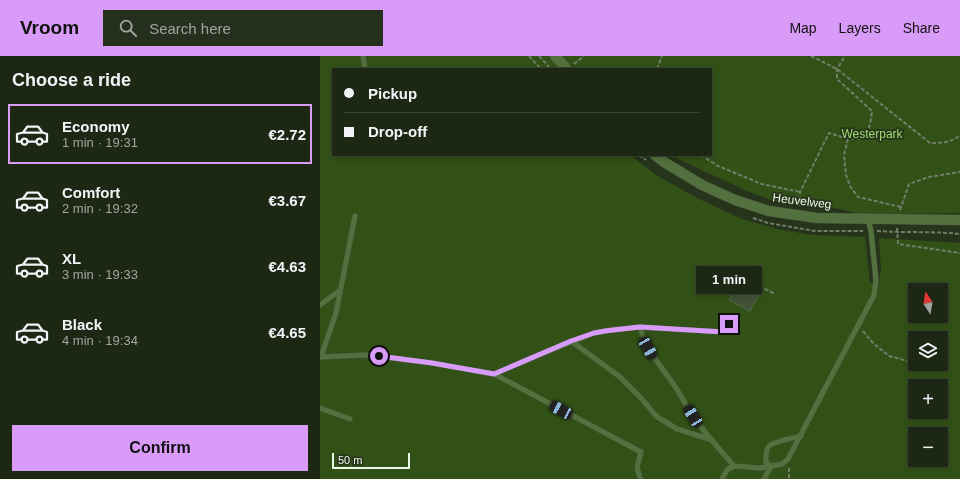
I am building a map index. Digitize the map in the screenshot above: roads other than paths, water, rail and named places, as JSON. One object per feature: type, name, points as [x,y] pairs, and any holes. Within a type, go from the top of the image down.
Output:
[{"type":"street","points":[[555,56],[570,67]]},
{"type":"street","name":"Heuvelweg","points":[[656,156],[702,185],[735,200],[769,211],[817,218],[960,220]]},
{"type":"lane","points":[[363,56],[364,68]]},
{"type":"lane","points":[[355,216],[336,314],[320,357],[365,355],[432,363],[494,374],[641,452],[637,467],[641,479]]},
{"type":"lane","points":[[722,479],[727,470],[734,466],[759,468],[782,464],[788,459],[801,436],[874,295],[876,280],[871,231],[868,219]]},
{"type":"lane","points":[[320,305],[340,291]]},
{"type":"lane","points":[[494,374],[571,341],[594,333],[640,327],[724,332],[734,316]]},
{"type":"lane","points":[[640,327],[642,336],[655,360],[674,385],[693,416],[734,466]]},
{"type":"lane","points":[[571,341],[620,377],[642,399],[656,416],[677,429],[712,440]]},
{"type":"lane","points":[[320,408],[350,419]]},
{"type":"lane","points":[[771,466],[766,462],[766,453],[769,446],[782,440],[801,436]]},
{"type":"lane","points":[[764,479],[771,466]]},
{"type":"park label","name":"Westerpark","points":[[872,134]]}]
